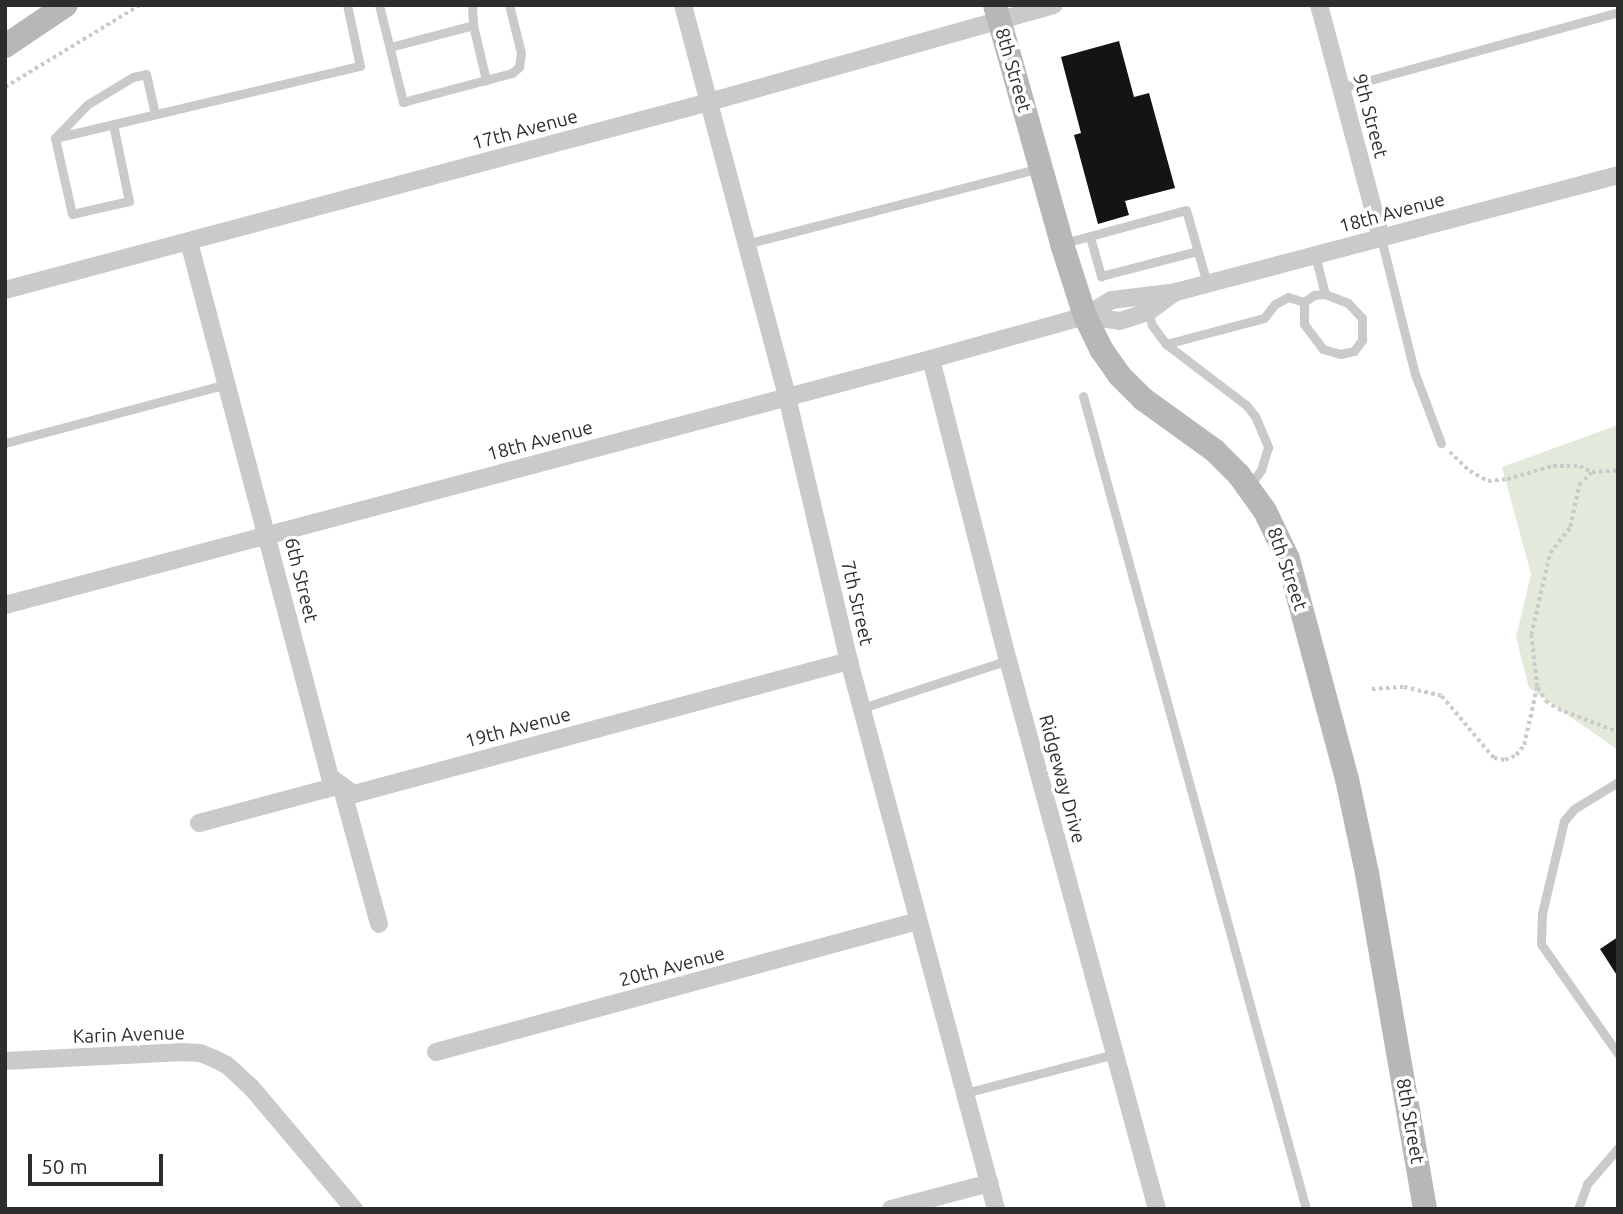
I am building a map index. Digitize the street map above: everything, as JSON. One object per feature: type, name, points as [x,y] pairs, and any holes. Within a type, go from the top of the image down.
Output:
[{"type":"main road","points":[[5,46],[66,5]]},
{"type":"main road","points":[[34,28],[80,5]]},
{"type":"main road","name":"8th Street","points":[[997,13],[1084,316],[1110,363],[1129,386],[1158,412],[1215,451],[1250,487],[1278,535],[1288,559],[1347,779],[1367,873],[1425,1209]]},
{"type":"street","name":"7th Street","points":[[683,5],[787,397],[849,661],[996,1209]]},
{"type":"street","name":"17th Avenue","points":[[5,290],[709,102],[997,13],[1054,5]]},
{"type":"street","name":"9th Street","points":[[1320,5],[1381,238]]},
{"type":"street","name":"18th Avenue","points":[[5,605],[931,359],[1084,316],[1112,300],[1176,292],[1618,175]]},
{"type":"street","name":"6th Street","points":[[189,242],[330,777],[341,785],[379,925]]},
{"type":"street","name":"18th Avenue","points":[[1084,316],[1120,321],[1149,312],[1176,292]]},
{"type":"street","name":"Ridgeway Drive","points":[[931,359],[1157,1209]]},
{"type":"street","name":"19th Avenue","points":[[200,823],[341,785],[354,794],[849,661]]},
{"type":"street","name":"20th Avenue","points":[[436,1052],[918,921]]},
{"type":"street","name":"Karin Avenue","points":[[5,1062],[180,1052],[200,1053],[215,1059],[227,1065],[251,1087],[354,1209]]},
{"type":"street","points":[[891,1209],[990,1183]]},
{"type":"lane","points":[[55,138],[360,65],[347,5]]},
{"type":"lane","points":[[379,5],[403,102],[512,73],[519,67],[521,53],[509,5]]},
{"type":"lane","points":[[472,5],[473,25],[486,80]]},
{"type":"lane","points":[[1341,88],[1618,12]]},
{"type":"lane","points":[[390,47],[473,25]]},
{"type":"lane","points":[[55,138],[88,104],[133,77],[146,74],[155,114]]},
{"type":"lane","points":[[55,138],[72,214],[129,201],[113,124]]},
{"type":"lane","points":[[746,244],[1041,168]]},
{"type":"lane","points":[[1062,244],[1186,211],[1206,283]]},
{"type":"lane","points":[[1090,237],[1101,276],[1197,251]]},
{"type":"lane","points":[[1381,238],[1415,374],[1441,443]]},
{"type":"lane","points":[[1315,255],[1325,294]]},
{"type":"lane","points":[[1325,294],[1348,303],[1362,318],[1362,340],[1354,351],[1332,352],[1314,341],[1302,318],[1304,302],[1314,295],[1325,294]]},
{"type":"lane","points":[[1167,344],[1264,318],[1275,304],[1288,298],[1304,302]]},
{"type":"lane","points":[[1149,312],[1152,325],[1167,344],[1246,405],[1255,416],[1268,447],[1261,470],[1250,487]]},
{"type":"lane","points":[[5,443],[227,384]]},
{"type":"lane","points":[[1083,396],[1306,1209]]},
{"type":"lane","points":[[862,708],[1009,660]]},
{"type":"lane","points":[[1618,782],[1574,809],[1564,821],[1542,913],[1541,944],[1618,1054]]},
{"type":"lane","points":[[965,1093],[1115,1054]]},
{"type":"lane","points":[[1578,1209],[1587,1184],[1618,1148]]},
{"type":"path","points":[[5,88],[140,5]]},
{"type":"path","points":[[1441,443],[1470,471],[1488,481],[1507,479],[1553,466],[1580,466],[1592,472],[1618,470]]},
{"type":"path","points":[[1372,689],[1413,688],[1442,696],[1494,758],[1505,760],[1516,755],[1524,745],[1537,687],[1531,635],[1550,553],[1570,527],[1580,485],[1592,472]]},
{"type":"path","points":[[1537,687],[1546,701],[1558,709],[1618,732]]},
{"type":"green space","points":[[1618,425],[1618,750],[1529,688],[1516,637],[1531,574],[1502,467]]},
{"type":"building","points":[[1119,41],[1134,97],[1149,93],[1175,188],[1125,201],[1129,215],[1098,224],[1074,135],[1081,133],[1061,57]]},
{"type":"building","points":[[1618,937],[1618,977],[1600,949]]}]
